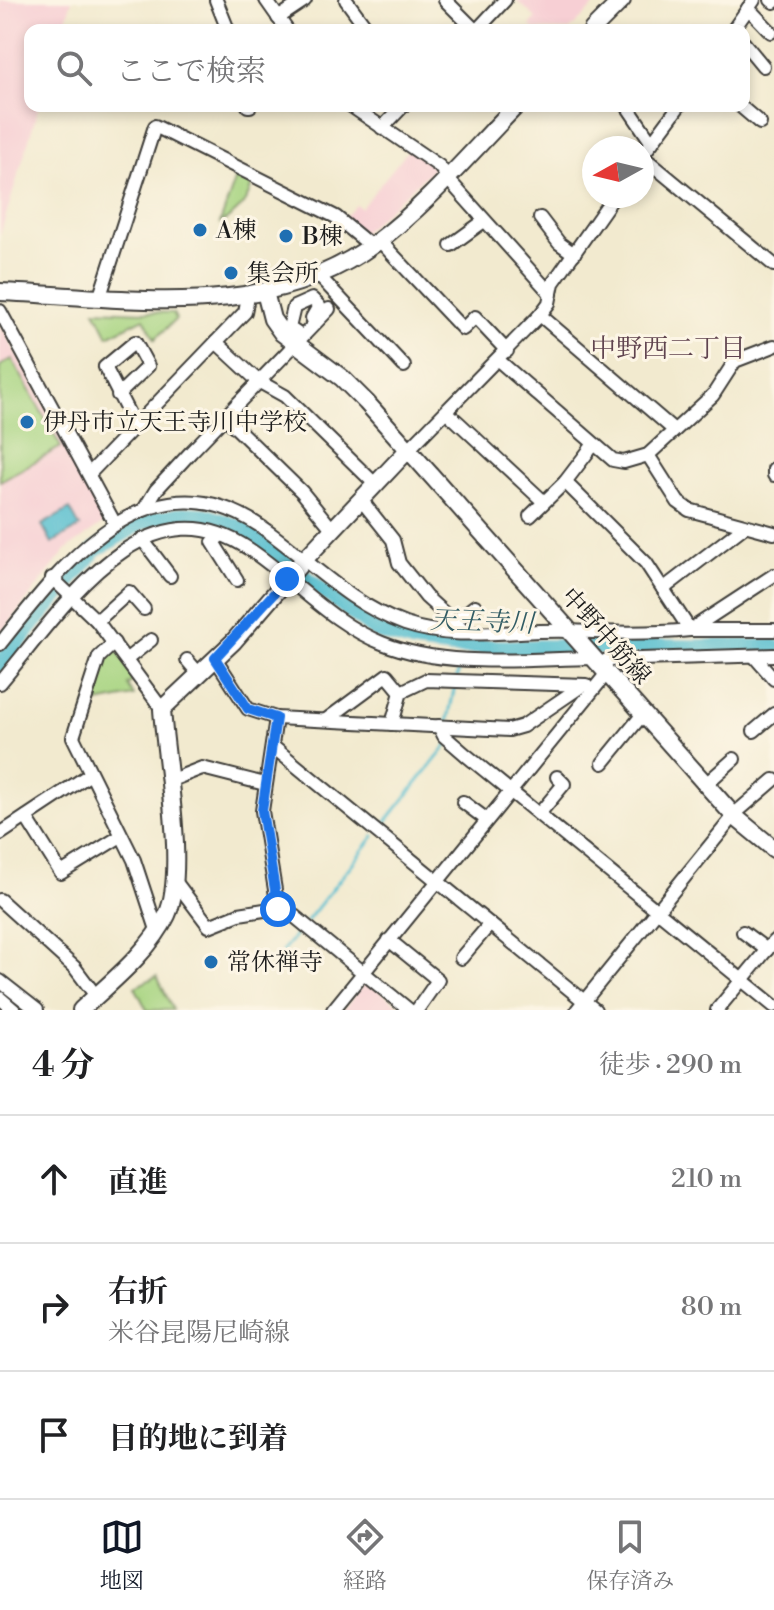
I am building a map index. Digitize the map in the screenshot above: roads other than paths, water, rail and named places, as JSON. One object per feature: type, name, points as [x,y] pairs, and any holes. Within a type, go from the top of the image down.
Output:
[{"type":"main road","points":[[598,24],[622,0]]},
{"type":"main road","points":[[0,292],[184,300],[257,295],[318,275],[375,243],[447,177],[510,112]]},
{"type":"main road","name":"中野中筋線","points":[[257,295],[272,319],[342,378],[408,450],[571,633],[597,667],[734,816],[774,849]]},
{"type":"main road","points":[[81,1010],[157,930],[168,914],[175,881],[162,709],[215,658],[408,450]]},
{"type":"street","points":[[216,0],[226,24]]},
{"type":"street","points":[[266,0],[282,24]]},
{"type":"street","points":[[278,18],[305,0]]},
{"type":"street","points":[[346,0],[364,24]]},
{"type":"street","points":[[445,0],[470,24]]},
{"type":"street","points":[[482,24],[505,0]]},
{"type":"street","points":[[737,24],[751,4],[771,32]]},
{"type":"street","points":[[750,50],[763,66]]},
{"type":"street","points":[[359,112],[439,166],[551,294]]},
{"type":"street","points":[[382,128],[397,112]]},
{"type":"street","points":[[631,112],[647,136]]},
{"type":"street","points":[[654,140],[675,112]]},
{"type":"street","points":[[747,112],[760,123]]},
{"type":"street","points":[[100,296],[155,126],[333,215],[375,243],[463,329],[475,317],[503,355],[594,444],[619,462],[648,455],[713,395],[735,361],[774,346]]},
{"type":"street","points":[[654,166],[774,265]]},
{"type":"street","points":[[408,450],[540,315],[553,283],[606,208]]},
{"type":"street","points":[[540,218],[559,243],[574,254]]},
{"type":"street","points":[[451,245],[484,221]]},
{"type":"street","points":[[318,275],[358,323],[394,351],[404,366]]},
{"type":"street","points":[[89,474],[245,312],[257,295]]},
{"type":"street","points":[[145,508],[156,490],[297,338],[329,309]]},
{"type":"street","points":[[0,311],[114,522]]},
{"type":"street","points":[[540,315],[674,430]]},
{"type":"street","points":[[216,342],[258,381],[285,396],[376,485]]},
{"type":"street","points":[[118,395],[135,426]]},
{"type":"street","points":[[447,412],[544,502]]},
{"type":"street","points":[[225,417],[302,492],[333,530]]},
{"type":"street","points":[[530,516],[565,482],[594,444]]},
{"type":"street","points":[[648,455],[678,502],[689,510],[774,533]]},
{"type":"street","points":[[565,482],[625,540],[690,630]]},
{"type":"street","points":[[362,501],[393,540],[399,563],[426,597],[466,633]]},
{"type":"street","points":[[0,644],[76,552],[114,522],[145,508],[190,503],[234,511],[261,526],[303,561],[374,611],[410,625],[466,633],[774,630]]},
{"type":"street","points":[[663,589],[745,526]]},
{"type":"street","points":[[0,683],[72,594],[105,563],[142,539],[187,529],[221,535],[249,548],[333,615],[382,643],[425,654],[460,658],[597,667]]},
{"type":"street","points":[[221,535],[213,542],[237,580]]},
{"type":"street","points":[[142,539],[170,576]]},
{"type":"street","points":[[690,630],[774,575]]},
{"type":"street","points":[[54,579],[97,621],[162,709]]},
{"type":"street","points":[[97,621],[129,592],[144,609]]},
{"type":"street","points":[[454,622],[475,606]]},
{"type":"street","points":[[127,659],[151,640]]},
{"type":"street","points":[[114,643],[99,657],[73,734],[89,775],[134,860],[157,930]]},
{"type":"street","points":[[215,658],[248,709],[276,718],[509,730],[523,726],[583,685],[607,660],[774,655]]},
{"type":"street","points":[[754,656],[774,679]]},
{"type":"street","points":[[187,660],[199,674]]},
{"type":"street","points":[[333,1010],[511,791],[597,667]]},
{"type":"street","points":[[326,720],[387,675],[401,692]]},
{"type":"street","points":[[392,724],[401,692],[426,680],[583,685]]},
{"type":"street","points":[[609,759],[643,714]]},
{"type":"street","points":[[754,731],[774,714]]},
{"type":"street","points":[[276,718],[262,811],[277,902],[409,1010]]},
{"type":"street","points":[[439,726],[444,736],[774,1006]]},
{"type":"street","points":[[272,746],[490,924],[585,1007],[734,816],[774,780]]},
{"type":"street","points":[[706,784],[734,759]]},
{"type":"street","points":[[169,781],[202,768],[265,784]]},
{"type":"street","points":[[0,834],[89,775]]},
{"type":"street","points":[[539,814],[564,783]]},
{"type":"street","points":[[463,802],[487,820]]},
{"type":"street","points":[[26,817],[61,873],[121,836]]},
{"type":"street","points":[[175,881],[209,926],[239,914],[283,907]]},
{"type":"street","points":[[0,900],[75,968],[96,996]]},
{"type":"street","points":[[461,958],[490,924]]},
{"type":"street","points":[[717,1010],[771,948],[743,932]]},
{"type":"street","points":[[389,940],[438,980],[417,1010]]},
{"type":"street","points":[[0,981],[37,1010]]},
{"type":"street","points":[[0,998],[14,1010]]},
{"type":"water","points":[[70,509],[80,527],[52,543],[42,525]]},
{"type":"waterway","name":"天王寺川","points":[[0,664],[96,549],[143,522],[184,514],[205,515],[241,528],[376,631],[415,642],[453,647],[774,647]]},
{"type":"waterway","points":[[457,678],[460,662]]},
{"type":"waterway","points":[[447,724],[455,685]]},
{"type":"waterway","points":[[380,829],[448,744]]},
{"type":"waterway","points":[[307,921],[374,836]]},
{"type":"waterway","points":[[283,964],[283,950],[302,927]]},
{"type":"place","name":"A棟","points":[[200,230]]},
{"type":"place","name":"B棟","points":[[286,236]]},
{"type":"place","name":"集会所","points":[[231,273]]},
{"type":"place","name":"伊丹市立天王寺川中学校","points":[[27,422]]},
{"type":"place","name":"常休禅寺","points":[[211,962]]},
{"type":"district","name":"中野西二丁目","points":[[668,348]]}]
